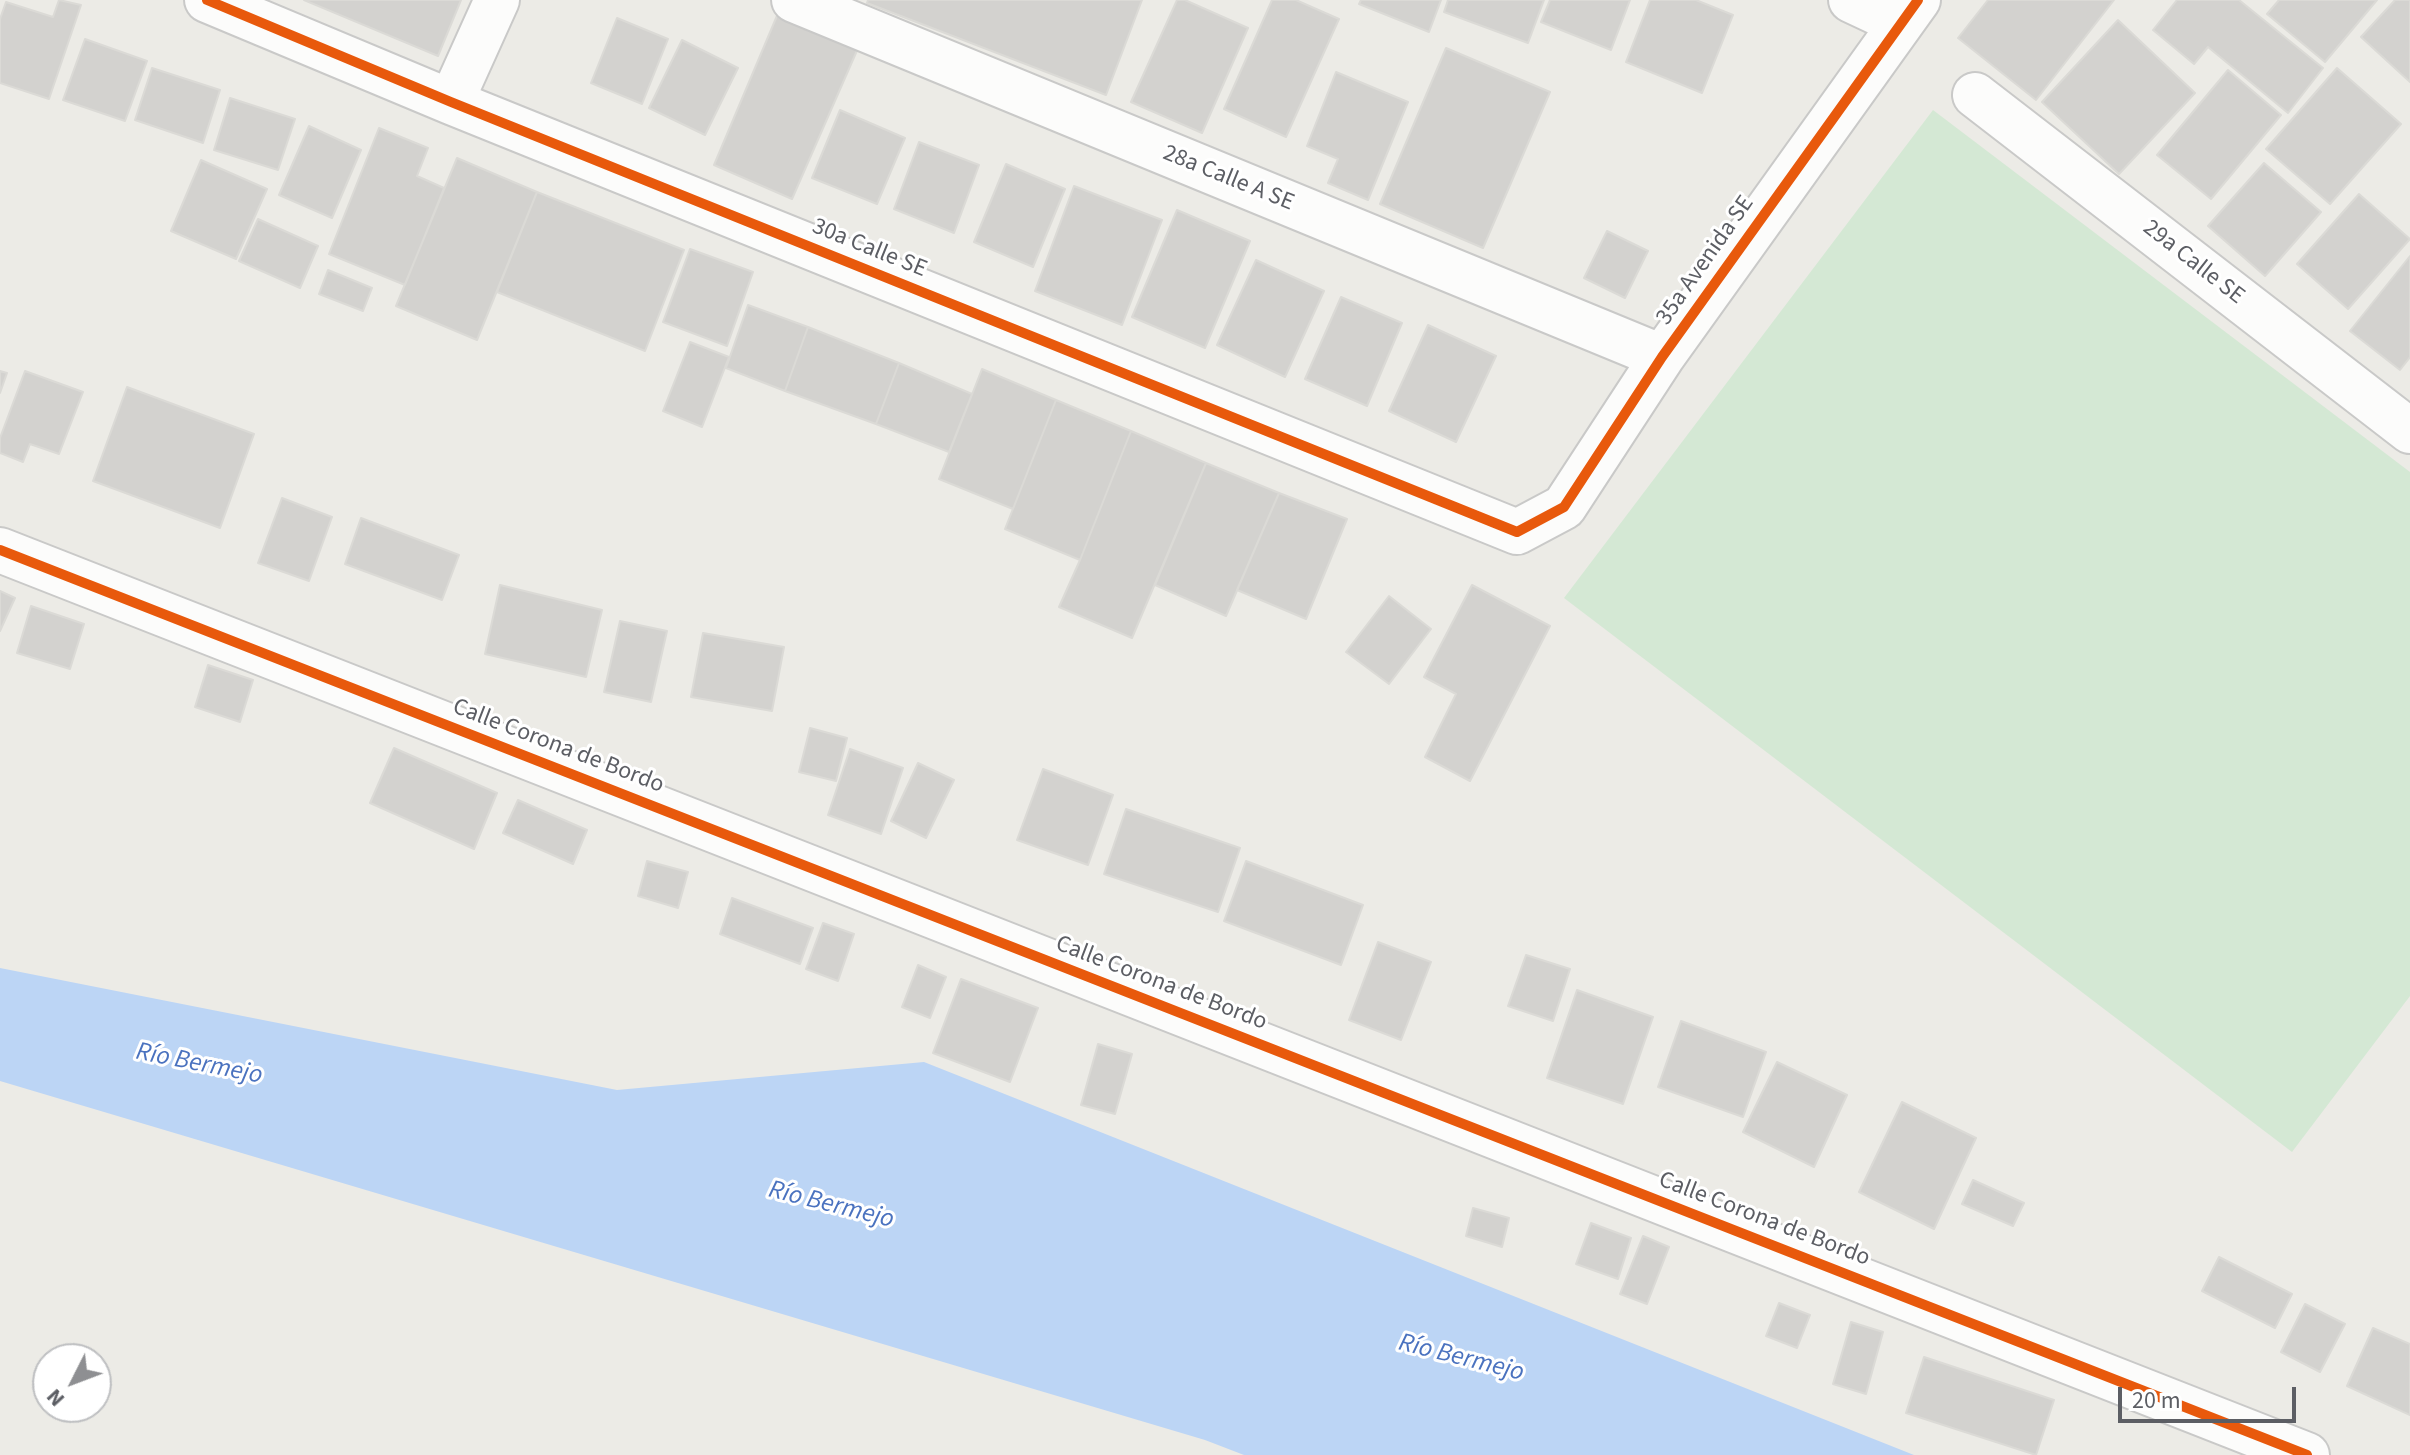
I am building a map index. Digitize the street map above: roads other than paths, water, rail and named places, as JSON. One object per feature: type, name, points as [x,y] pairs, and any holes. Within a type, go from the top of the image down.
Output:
[{"type":"street","name":"30a Calle SE","points":[[207,0],[451,102],[1517,532]]},
{"type":"street","points":[[451,102],[497,0]]},
{"type":"street","name":"28a Calle A SE","points":[[794,0],[1662,357]]},
{"type":"street","points":[[1851,0],[1909,12]]},
{"type":"street","name":"35a Avenida SE","points":[[1517,532],[1564,507],[1662,357],[1909,12]]},
{"type":"street","name":"29a Calle SE","points":[[1975,95],[2410,431]]},
{"type":"street","name":"Calle Corona de Bordo","points":[[0,550],[2307,1455]]},
{"type":"water","name":"Río Bermejo","points":[[0,968],[617,1090],[924,1062],[1914,1455],[1244,1455],[1205,1440],[0,1081]]}]
